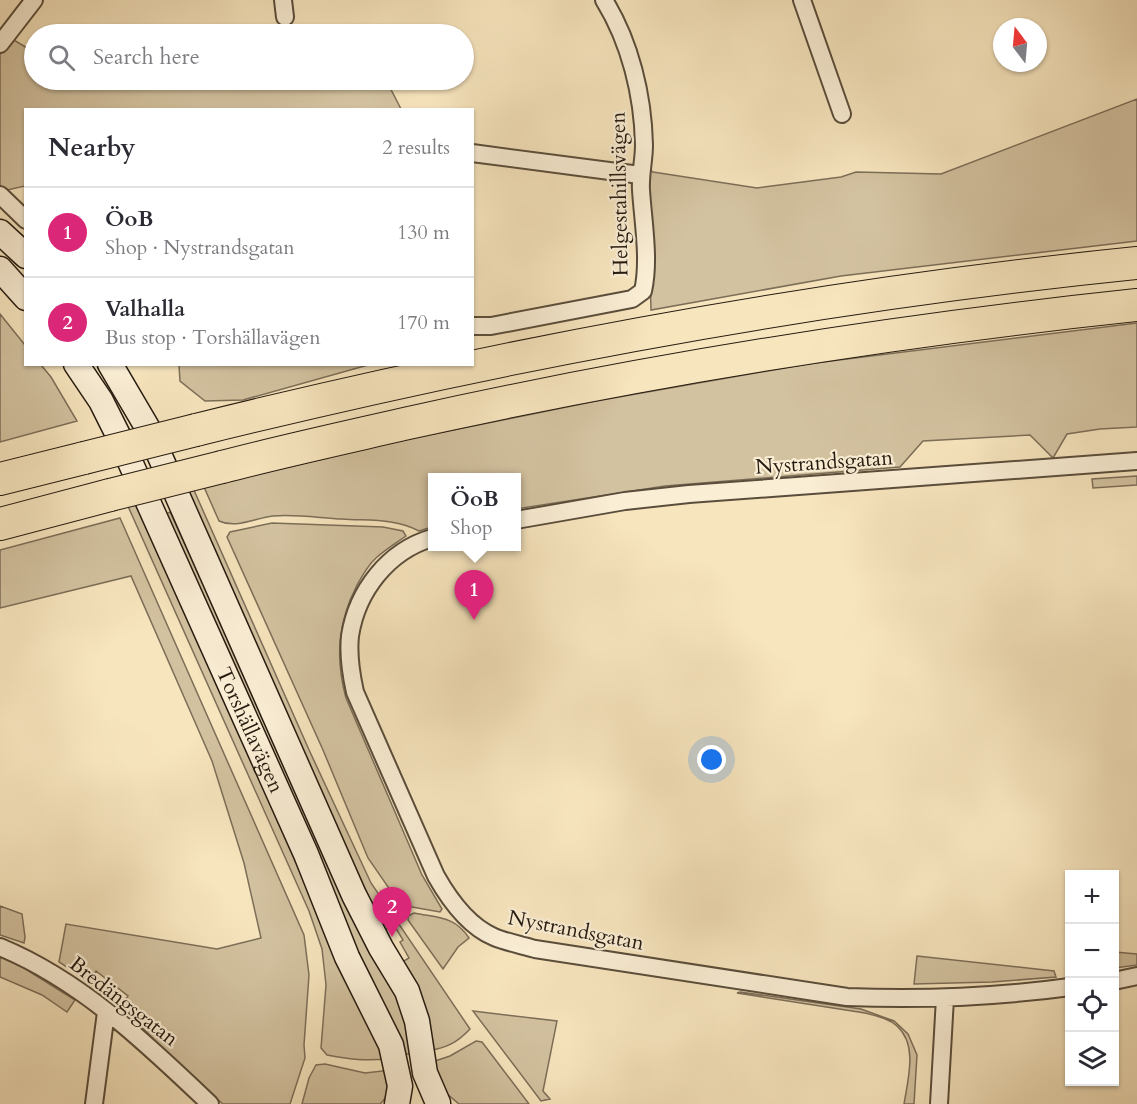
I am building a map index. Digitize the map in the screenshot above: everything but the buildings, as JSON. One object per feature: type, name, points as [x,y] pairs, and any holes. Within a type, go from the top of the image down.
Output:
[{"type":"highway","points":[[474,366],[703,321],[861,297],[1137,263]]},
{"type":"highway","points":[[0,524],[268,455],[497,404],[703,364],[942,329],[1137,305]]},
{"type":"highway","points":[[0,479],[196,430],[474,366]]},
{"type":"main road","points":[[0,232],[24,254]]},
{"type":"main road","points":[[0,269],[24,296]]},
{"type":"main road","name":"Torshällavägen","points":[[77,366],[102,401],[118,435],[306,854],[347,957],[391,1045],[400,1086],[397,1104]]},
{"type":"main road","name":"Torshällavägen","points":[[111,366],[147,427],[354,895],[381,948],[407,991],[417,1021],[425,1073],[439,1104]]},
{"type":"main road","points":[[402,1104],[417,1101],[439,1104]]},
{"type":"street","points":[[0,44],[34,0]]},
{"type":"street","name":"Helgestahillsvägen","points":[[474,326],[491,326],[632,299],[643,291],[645,257],[640,175],[644,146],[639,100],[632,62],[622,33],[604,0]]},
{"type":"street","points":[[802,0],[842,114]]},
{"type":"street","points":[[474,153],[640,175]]},
{"type":"street","points":[[0,195],[24,218]]},
{"type":"street","name":"Nystrandsgatan","points":[[521,519],[625,501],[689,494],[1137,461]]},
{"type":"street","name":"Nystrandsgatan","points":[[428,540],[409,547],[392,559],[369,586],[357,610],[350,637],[351,673],[355,692],[436,876],[445,891],[470,920],[494,937],[535,949],[847,997],[945,998],[1065,987]]},
{"type":"street","name":"Bredängsgatan","points":[[0,947],[41,966],[74,987],[157,1054],[210,1104]]},
{"type":"street","points":[[1119,980],[1137,976]]},
{"type":"street","points":[[939,1104],[945,998]]},
{"type":"street","points":[[94,1104],[106,1012]]},
{"type":"shaded area","points":[[12,39],[24,46],[24,90],[391,90],[400,108],[24,108],[24,186],[3,191],[0,185],[0,54]]},
{"type":"shaded area","points":[[1137,99],[1137,241],[841,276],[651,310],[647,167],[653,172],[757,188],[841,177],[856,172],[941,174]]},
{"type":"shaded area","points":[[0,314],[24,344],[24,366],[42,366],[77,421],[0,442]]},
{"type":"shaded area","points":[[1137,323],[1137,427],[1067,434],[1053,458],[1030,435],[923,441],[900,467],[665,486],[521,508],[521,473],[428,473],[428,528],[419,531],[391,522],[299,516],[273,516],[239,523],[225,523],[219,521],[204,487],[394,442],[596,401],[807,364]]},
{"type":"shaded area","points":[[179,366],[364,366],[243,400],[205,401],[180,381]]},
{"type":"shaded area","points":[[1137,476],[1137,485],[1093,488],[1092,479]]},
{"type":"shaded area","points":[[193,488],[371,883],[470,1029],[451,1044],[427,1051],[402,962],[409,958],[400,942],[403,940],[394,925],[385,930],[363,890],[212,543],[186,490]]},
{"type":"shaded area","points":[[136,502],[303,879],[390,1058],[366,1060],[343,1058],[327,1055],[321,1048],[326,985],[322,949],[309,911],[127,504]]},
{"type":"shaded area","points":[[170,512],[366,940],[403,1009],[416,1053],[401,1055],[166,514]]},
{"type":"shaded area","points":[[120,518],[304,935],[309,975],[305,1058],[290,1104],[223,1104],[190,1076],[121,1006],[128,996],[96,971],[88,981],[59,962],[66,924],[217,949],[261,938],[244,863],[212,761],[131,576],[0,608],[0,550]]},
{"type":"shaded area","points":[[272,523],[383,527],[403,531],[406,536],[373,561],[357,585],[342,626],[340,669],[346,698],[422,875],[442,909],[440,912],[412,907],[397,900],[368,858],[323,750],[227,537],[230,532]]},
{"type":"shaded area","points":[[0,906],[22,914],[24,943],[0,935]]},
{"type":"shaded area","points":[[414,913],[452,922],[469,938],[458,947],[443,969],[408,920],[408,916]]},
{"type":"shaded area","points":[[1119,952],[1137,954],[1137,965],[1119,967]]},
{"type":"shaded area","points":[[917,956],[1054,971],[1056,977],[992,982],[914,984]]},
{"type":"shaded area","points":[[0,957],[24,968],[75,1000],[67,1012],[42,995],[0,977]]},
{"type":"shaded area","points":[[737,993],[861,1009],[894,1021],[908,1034],[917,1055],[914,1104],[904,1104],[910,1063],[908,1043],[893,1023],[865,1013]]},
{"type":"shaded area","points":[[473,1011],[557,1021],[543,1091],[550,1099],[541,1101]]},
{"type":"shaded area","points":[[476,1041],[482,1042],[529,1104],[459,1104],[439,1087],[429,1063],[450,1056]]},
{"type":"shaded area","points":[[325,1064],[365,1073],[391,1070],[386,1097],[380,1104],[302,1104],[309,1078],[316,1065]]},
{"type":"place","name":"ÖoB","points":[[474,620]]},
{"type":"place","name":"Valhalla","points":[[392,937]]}]
